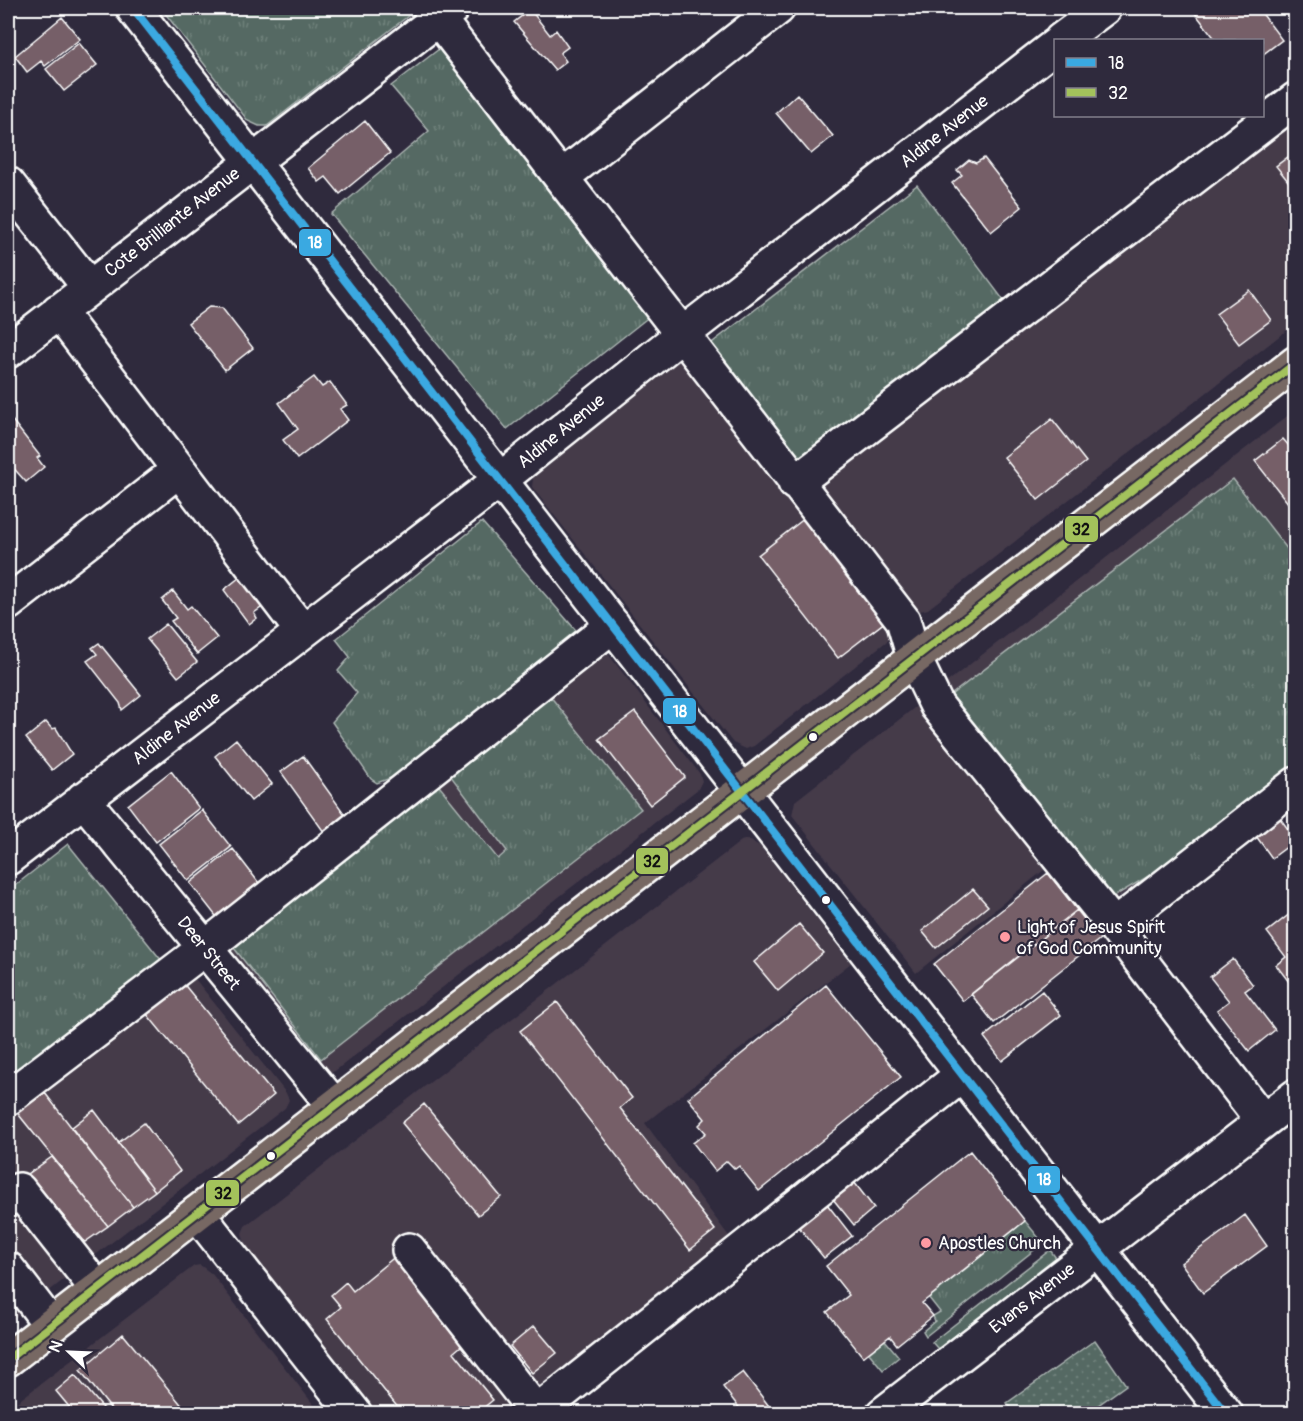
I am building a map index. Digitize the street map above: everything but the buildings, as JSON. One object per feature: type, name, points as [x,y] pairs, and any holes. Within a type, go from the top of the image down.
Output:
[{"type":"main road","points":[[8,1359],[1296,363]]},
{"type":"street","points":[[133,8],[1226,1413]]},
{"type":"street","points":[[561,177],[778,8]]},
{"type":"street","points":[[1062,39],[1104,8]]},
{"type":"street","points":[[440,11],[561,177],[684,333],[795,483],[903,620],[914,658],[937,706],[1114,926],[1263,1121]]},
{"type":"street","name":"Cote Brilliante Avenue","points":[[8,351],[440,11]]},
{"type":"street","name":"Aldine Avenue","points":[[8,858],[500,480],[684,333],[1054,47]]},
{"type":"street","points":[[795,483],[1296,99]]},
{"type":"street","points":[[8,184],[89,287]]},
{"type":"street","points":[[58,311],[302,631]]},
{"type":"street","points":[[8,603],[179,470]]},
{"type":"street","points":[[8,1098],[205,948],[613,625]]},
{"type":"street","points":[[1114,926],[1296,784]]},
{"type":"street","name":"Deer Street","points":[[83,799],[335,1107]]},
{"type":"street","points":[[409,1250],[535,1413],[962,1075]]},
{"type":"street","name":"Evans Avenue","points":[[884,1413],[1296,1096]]},
{"type":"street","points":[[8,1199],[19,1190],[98,1290]]},
{"type":"street","points":[[197,1213],[355,1413]]},
{"type":"street","points":[[8,1269],[51,1325]]},
{"type":"shaded area","points":[[1295,108],[1295,324],[928,609],[920,611],[914,609],[810,485]]},
{"type":"shaded area","points":[[686,350],[896,634],[754,746],[746,749],[733,743],[532,487],[534,471]]},
{"type":"shaded area","points":[[1295,410],[1295,766],[1163,869],[1110,902],[1049,866],[916,973],[792,815],[795,801]]},
{"type":"shaded area","points":[[606,651],[700,774],[702,781],[698,789],[335,1071],[328,1073],[219,948]]},
{"type":"shaded area","points":[[747,839],[760,846],[851,963],[645,1123],[731,1239],[519,1413],[378,1413],[245,1245],[242,1233],[245,1226],[741,841]]},
{"type":"shaded area","points":[[188,970],[286,1093],[289,1100],[285,1108],[8,1323],[8,1108]]},
{"type":"shaded area","points":[[200,1265],[212,1274],[320,1413],[8,1414],[8,1409],[194,1266]]},
{"type":"green space","points":[[161,8],[417,9],[267,126],[259,126],[248,121]]},
{"type":"green space","points":[[439,49],[650,316],[507,429],[331,214],[429,131],[391,86]]},
{"type":"green space","points":[[917,185],[1011,310],[799,471],[704,349]]},
{"type":"green space","points":[[1233,479],[1295,559],[1295,763],[1159,870],[1106,901],[947,698]]},
{"type":"green space","points":[[482,522],[580,635],[393,781],[390,778],[377,783],[371,779],[332,722],[357,693],[338,671],[350,657],[336,639]]},
{"type":"green space","points":[[546,691],[641,809],[321,1059],[234,948],[436,782],[498,859],[507,851],[447,771]]},
{"type":"green space","points":[[68,844],[162,961],[8,1084],[8,891]]},
{"type":"green space","points":[[1025,1221],[1043,1243],[926,1336],[923,1331],[935,1321],[933,1316],[940,1312],[929,1298]]},
{"type":"green space","points":[[1050,1250],[1056,1258],[938,1349],[932,1342]]},
{"type":"green space","points":[[885,1340],[899,1357],[883,1370],[869,1353]]},
{"type":"green space","points":[[1095,1340],[1126,1385],[1087,1413],[1015,1413],[1007,1403]]},
{"type":"transit line","name":"18","points":[[133,8],[1226,1414]]},
{"type":"transit line","name":"32","points":[[8,1359],[1296,363]]},
{"type":"place","name":"Light of Jesus Spirit of God Community","points":[[1005,937]]},
{"type":"place","name":"Apostles Church","points":[[926,1243]]}]
